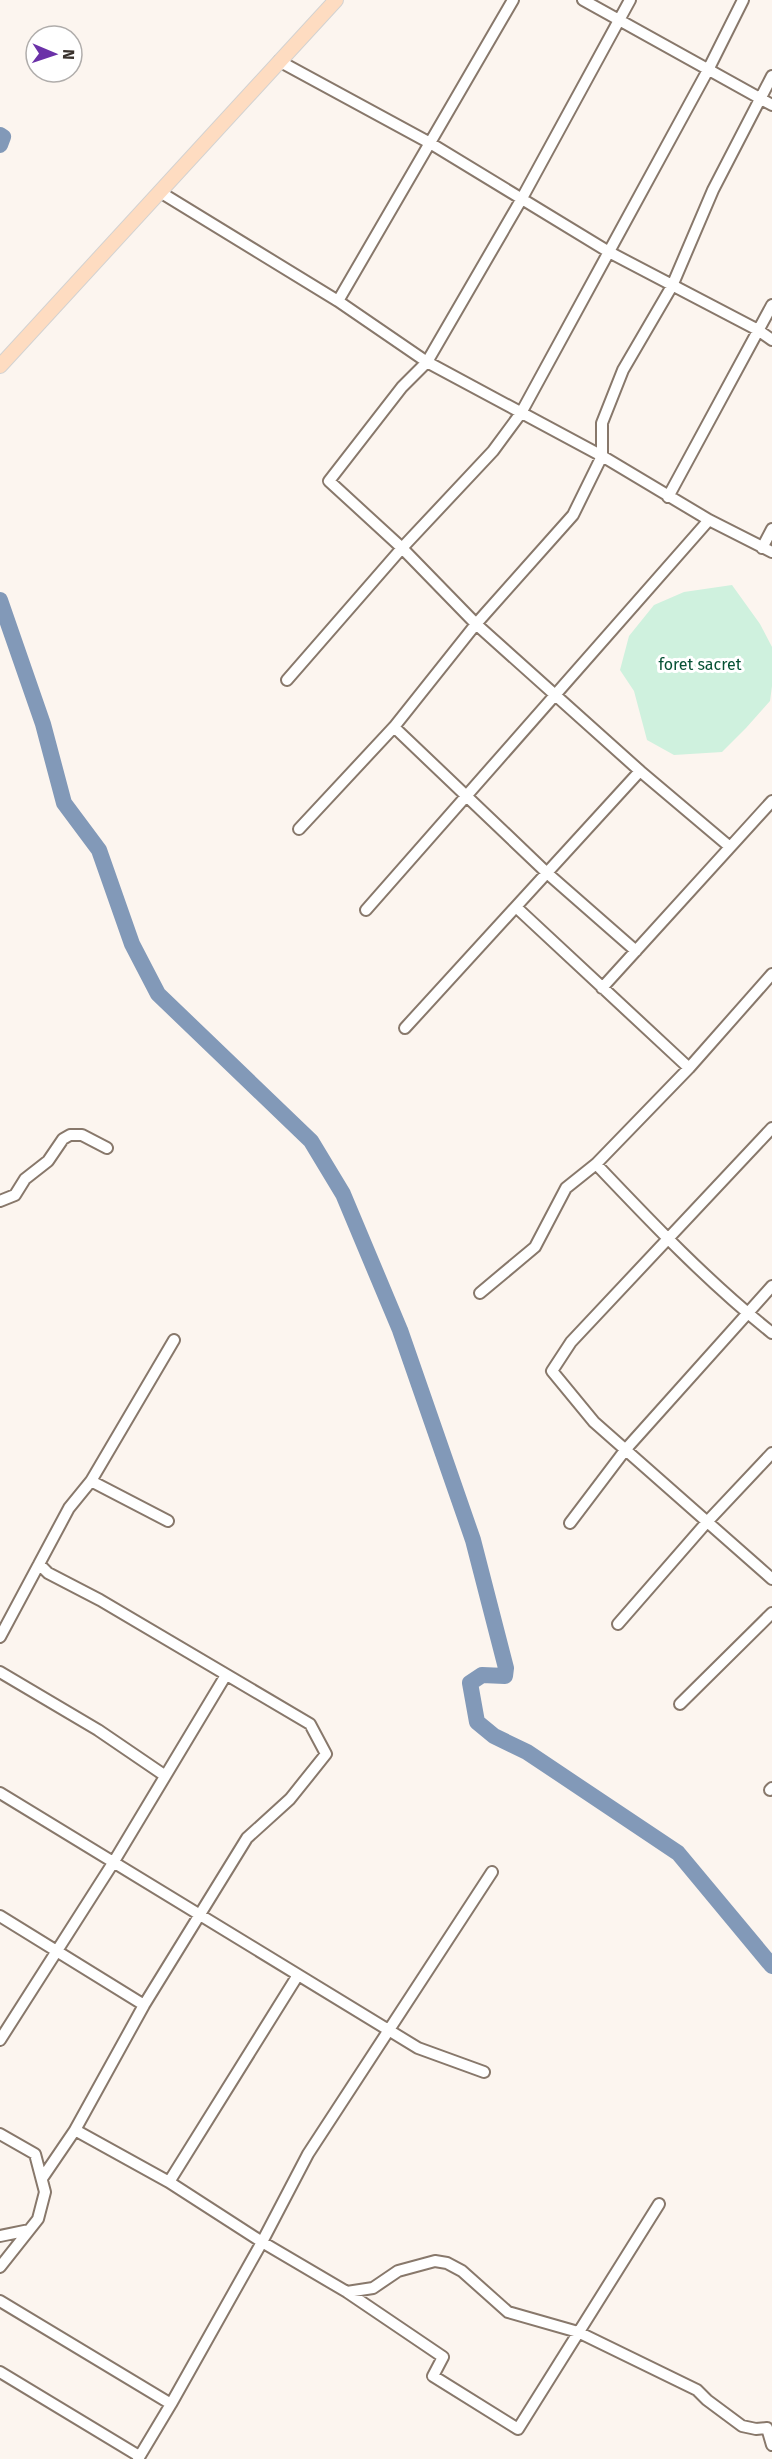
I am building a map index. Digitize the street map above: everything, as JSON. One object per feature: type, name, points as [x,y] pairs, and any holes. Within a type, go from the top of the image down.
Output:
[{"type":"main road","points":[[0,366],[336,0]]},
{"type":"street","points":[[338,301],[513,0]]},
{"type":"street","points":[[584,0],[619,22],[772,105]]},
{"type":"street","points":[[630,0],[521,200],[427,362],[402,387],[329,481],[402,548],[476,624],[640,771],[730,847]]},
{"type":"street","points":[[287,680],[402,548],[493,451],[521,413],[708,70],[743,0]]},
{"type":"street","points":[[279,62],[430,143],[609,252],[758,330],[772,340]]},
{"type":"street","points":[[300,829],[394,727],[476,624],[573,515],[602,456],[602,423],[622,370],[672,286],[713,190],[772,76]]},
{"type":"street","points":[[160,192],[338,301],[427,362],[602,456],[708,520],[767,550],[772,530]]},
{"type":"street","points":[[668,497],[772,305]]},
{"type":"street","points":[[366,910],[708,520]]},
{"type":"street","points":[[394,727],[547,873],[636,951]]},
{"type":"street","points":[[405,1028],[640,771]]},
{"type":"street","points":[[603,988],[771,805]]},
{"type":"street","points":[[516,907],[689,1068]]},
{"type":"street","points":[[480,1293],[535,1246],[567,1188],[596,1164],[689,1068],[772,974]]},
{"type":"street","points":[[772,1128],[571,1342],[552,1371],[594,1422],[772,1578]]},
{"type":"street","points":[[0,1201],[15,1195],[25,1179],[48,1161],[63,1139],[70,1135],[82,1135],[107,1148]]},
{"type":"street","points":[[596,1164],[668,1240],[772,1333]]},
{"type":"street","points":[[570,1523],[626,1449],[772,1286]]},
{"type":"street","points":[[0,1636],[69,1508],[91,1481],[174,1340]]},
{"type":"street","points":[[618,1624],[707,1522],[772,1453]]},
{"type":"street","points":[[91,1481],[168,1521]]},
{"type":"street","points":[[39,1564],[48,1573],[100,1600],[310,1724],[326,1754],[290,1798],[247,1838],[144,2005],[75,2130],[43,2177]]},
{"type":"street","points":[[680,1704],[772,1614]]},
{"type":"street","points":[[0,1672],[98,1730],[164,1775]]},
{"type":"street","points":[[0,2040],[113,1863],[226,1675]]},
{"type":"street","points":[[0,1793],[418,2048],[484,2072]]},
{"type":"street","points":[[0,2372],[139,2458],[262,2242],[308,2154],[492,1872]]},
{"type":"street","points":[[0,1916],[144,2005]]},
{"type":"street","points":[[169,2182],[298,1975]]},
{"type":"street","points":[[75,2130],[169,2182],[262,2242],[347,2292],[443,2357],[432,2376],[518,2429],[659,2204]]},
{"type":"street","points":[[0,2134],[35,2154],[43,2177],[45,2192],[38,2219],[0,2267]]},
{"type":"street","points":[[0,2236],[29,2230]]},
{"type":"street","points":[[347,2292],[373,2288],[398,2271],[435,2261],[447,2263],[462,2271],[508,2312],[578,2332],[697,2390],[706,2400],[742,2426],[756,2429],[766,2428],[772,2445]]},
{"type":"street","points":[[0,2301],[171,2404]]},
{"type":"green space","name":"foret sacret","points":[[732,585],[760,624],[772,647],[770,701],[722,752],[674,755],[647,740],[634,691],[620,670],[629,636],[654,605],[684,592]]},
{"type":"waterway","points":[[0,135],[3,137],[0,145]]},
{"type":"waterway","points":[[0,600],[43,724],[64,803],[99,850],[132,944],[158,994],[311,1141],[343,1194],[400,1330],[473,1540],[506,1668],[505,1676],[482,1675],[470,1683],[477,1722],[494,1736],[527,1752],[678,1853],[772,1966]]}]
